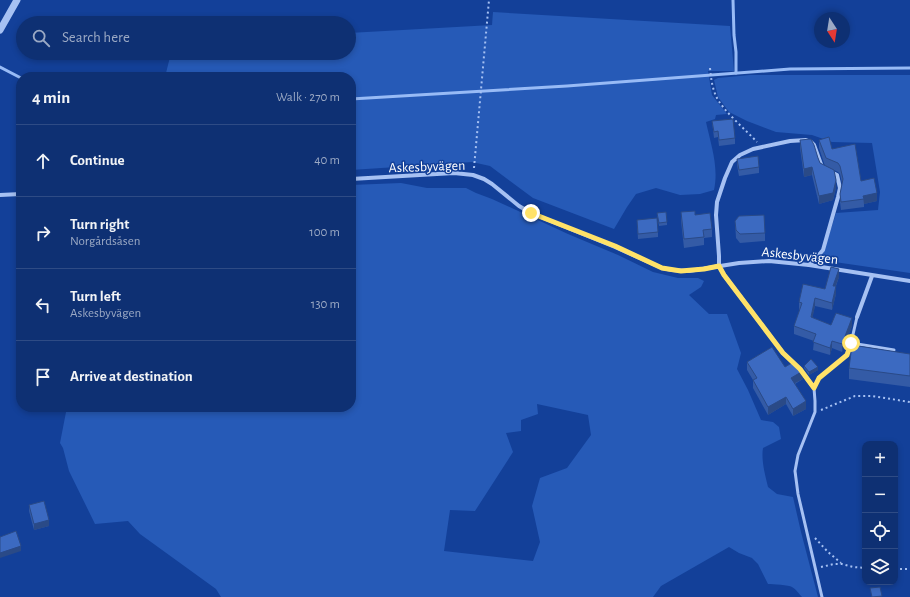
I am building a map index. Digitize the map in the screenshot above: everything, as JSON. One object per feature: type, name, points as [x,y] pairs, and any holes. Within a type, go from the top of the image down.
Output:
[{"type":"street","points":[[0,30],[17,0]]},
{"type":"street","points":[[814,388],[800,369],[783,353],[724,275],[719,266],[716,215],[717,202],[732,162],[740,155],[753,149],[790,141],[806,140],[814,145],[820,165],[823,169]]},
{"type":"street","points":[[809,265],[823,250],[840,188],[837,175],[829,172]]},
{"type":"street","name":"Askesbyvägen","points":[[356,179],[454,173],[473,175],[492,184],[519,206],[531,213],[615,246],[662,268],[681,271],[746,262],[769,261],[809,265],[910,281]]},
{"type":"street","points":[[0,194],[16,194]]},
{"type":"street","points":[[857,317],[872,276]]},
{"type":"lane","points":[[822,597],[798,494],[795,471],[798,455],[816,412],[814,388],[819,378],[847,355],[857,317]]},
{"type":"lane","points":[[851,343],[894,350]]},
{"type":"path","points":[[473,175],[489,0]]},
{"type":"path","points":[[710,68],[711,80],[716,97],[726,110],[762,147]]},
{"type":"path","points":[[816,412],[855,396],[872,396],[910,402]]},
{"type":"path","points":[[806,531],[810,531],[828,552],[842,564]]},
{"type":"path","points":[[815,569],[834,564],[862,568]]},
{"type":"path","points":[[898,569],[910,569]]},
{"type":"shaded area","points":[[493,12],[730,26],[734,71],[708,71],[712,95],[727,114],[716,115],[715,119],[706,122],[715,164],[716,173],[714,190],[700,194],[680,195],[656,188],[636,194],[614,229],[533,198],[490,166],[472,162],[356,170],[356,72],[166,72],[169,60],[356,60],[356,33],[492,25]]},
{"type":"shaded area","points":[[750,75],[910,75],[910,273],[821,260],[836,213],[878,210],[880,192],[872,143],[832,142],[812,135],[776,132],[747,121],[729,112],[718,97],[714,80],[718,78]]},
{"type":"shaded area","points":[[401,183],[427,188],[466,188],[653,272],[678,278],[698,278],[704,281],[701,287],[689,295],[709,314],[727,314],[741,353],[737,369],[761,420],[773,422],[779,427],[781,439],[763,448],[763,462],[768,487],[777,494],[793,497],[818,597],[802,597],[790,586],[768,584],[758,564],[752,558],[729,547],[661,586],[653,597],[221,597],[216,589],[140,534],[128,521],[95,524],[69,471],[63,448],[60,443],[66,412],[356,412],[356,185]],"holes":[[[537,404],[588,415],[591,435],[567,468],[540,478],[532,506],[540,542],[533,561],[444,551],[450,510],[475,511],[513,452],[506,433],[521,431],[521,420],[538,414]]]},
{"type":"building","points":[[733,119],[735,138],[719,140],[718,131],[714,132],[712,121]]},
{"type":"building","points":[[829,137],[832,149],[855,144],[861,181],[874,178],[877,193],[863,196],[864,199],[841,202],[840,194],[843,179],[840,166],[838,163],[826,158],[819,140]]},
{"type":"building","points":[[811,139],[820,163],[834,170],[836,180],[833,193],[819,196],[812,167],[804,169],[800,140]]},
{"type":"building","points":[[758,156],[759,167],[739,170],[737,159]]},
{"type":"building","points":[[695,211],[695,215],[710,213],[712,229],[703,230],[704,237],[684,239],[681,212]]},
{"type":"building","points":[[666,212],[667,222],[659,223],[657,213]]},
{"type":"building","points":[[764,215],[765,233],[740,234],[736,230],[735,221],[739,216]]},
{"type":"building","points":[[657,218],[658,232],[638,234],[637,220]]},
{"type":"building","points":[[831,267],[839,269],[833,286],[836,286],[832,303],[815,298],[811,317],[831,325],[836,313],[852,318],[842,344],[832,341],[830,348],[813,342],[816,334],[794,326],[802,303],[799,302],[803,284],[825,289]]},
{"type":"building","points":[[852,345],[910,354],[910,376],[849,368]]},
{"type":"building","points":[[772,347],[785,367],[795,361],[803,371],[791,378],[806,401],[793,409],[786,397],[768,407],[753,380],[757,378],[747,362]]},
{"type":"building","points":[[811,359],[818,367],[809,372],[804,366]]},
{"type":"building","points":[[44,501],[49,520],[34,524],[29,505]]},
{"type":"building","points":[[16,531],[21,546],[0,553],[0,537]]},
{"type":"building","points":[[880,587],[882,596],[872,597],[870,588]]},
{"type":"waterway","points":[[733,0],[736,73]]},
{"type":"waterway","points":[[0,67],[16,75]]},
{"type":"waterway","points":[[356,99],[567,86],[790,69],[910,68]]},
{"type":"route","points":[[531,213],[615,246],[662,268],[689,271],[719,266],[724,275],[783,353],[800,369],[814,388],[819,378],[847,355],[851,343]]}]
